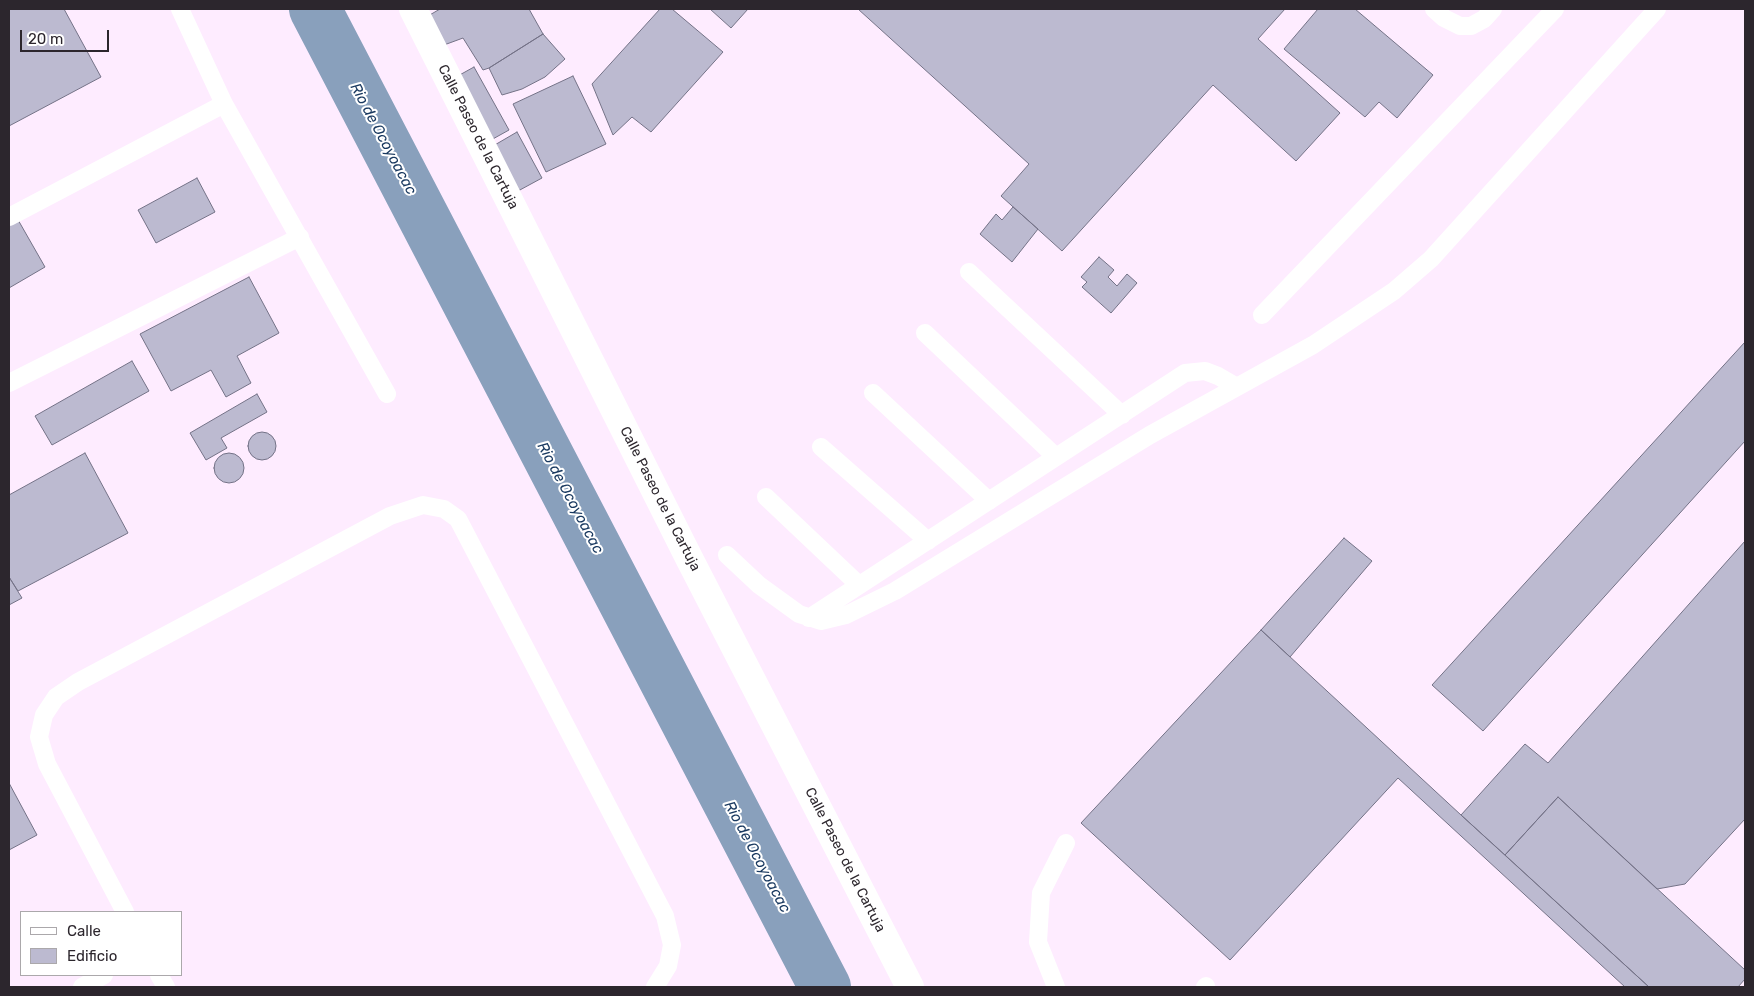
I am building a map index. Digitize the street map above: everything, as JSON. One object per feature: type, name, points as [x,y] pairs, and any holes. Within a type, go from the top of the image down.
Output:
[{"type":"street","name":"Calle Paseo de la Cartuja","points":[[414,9],[689,558],[910,987]]},
{"type":"lane","points":[[180,9],[224,104],[387,394]]},
{"type":"lane","points":[[1434,9],[1444,18],[1460,26],[1471,26],[1484,19],[1494,9]]},
{"type":"lane","points":[[1262,315],[1555,9]]},
{"type":"lane","points":[[727,555],[759,585],[799,614],[821,621],[846,614],[895,591],[1150,434],[1312,345],[1394,291],[1424,265],[1657,9]]},
{"type":"lane","points":[[9,217],[224,104]]},
{"type":"lane","points":[[9,382],[300,237]]},
{"type":"lane","points":[[969,272],[1122,414]]},
{"type":"lane","points":[[925,333],[1056,457]]},
{"type":"lane","points":[[809,618],[1185,373],[1205,371],[1237,387]]},
{"type":"lane","points":[[872,393],[989,501]]},
{"type":"lane","points":[[821,446],[928,541]]},
{"type":"lane","points":[[766,497],[859,586]]},
{"type":"lane","points":[[124,911],[47,764],[39,737],[44,715],[56,697],[78,682],[390,516],[423,506],[444,509],[458,519],[665,916],[672,945],[668,966],[655,987]]},
{"type":"lane","points":[[1056,987],[1038,942],[1041,893],[1066,843]]},
{"type":"lane","points":[[82,987],[102,976]]},
{"type":"lane","points":[[160,976],[166,987]]},
{"type":"building","points":[[9,9],[64,9],[101,77],[9,126]]},
{"type":"building","points":[[440,9],[529,9],[543,34],[483,70],[463,38],[444,45],[428,16]]},
{"type":"building","points":[[660,9],[672,9],[723,52],[651,132],[632,117],[613,135],[592,84]]},
{"type":"building","points":[[710,9],[748,9],[731,28]]},
{"type":"building","points":[[858,9],[1285,9],[1258,39],[1340,113],[1296,161],[1213,85],[1062,251],[1001,196],[1029,164]]},
{"type":"building","points":[[1318,9],[1355,9],[1433,75],[1397,118],[1379,102],[1365,117],[1284,49]]},
{"type":"building","points":[[543,34],[565,59],[545,77],[522,89],[502,95],[489,68]]},
{"type":"building","points":[[474,67],[509,130],[491,140],[456,77]]},
{"type":"building","points":[[573,76],[606,144],[546,172],[513,104]]},
{"type":"building","points":[[517,132],[542,178],[518,191],[493,146]]},
{"type":"building","points":[[197,178],[215,212],[156,243],[138,210]]},
{"type":"building","points":[[1013,207],[1038,229],[1012,262],[980,234],[996,214],[1002,220]]},
{"type":"building","points":[[17,218],[45,267],[9,288],[9,222]]},
{"type":"building","points":[[1099,257],[1114,270],[1108,277],[1117,286],[1127,274],[1137,283],[1111,313],[1082,287],[1087,282],[1081,277]]},
{"type":"building","points":[[249,277],[279,333],[237,356],[251,383],[226,397],[211,370],[171,391],[140,334]]},
{"type":"building","points":[[1745,342],[1745,441],[1483,731],[1432,685]]},
{"type":"building","points":[[132,361],[149,391],[52,445],[35,416]]},
{"type":"building","points":[[257,394],[267,412],[221,438],[227,448],[206,460],[190,433]]},
{"type":"building","points":[[262,432],[272,436],[276,446],[272,456],[262,460],[252,456],[248,446],[252,436]]},
{"type":"building","points":[[85,453],[128,533],[18,591],[9,577],[9,495]]},
{"type":"building","points":[[229,453],[240,457],[244,468],[240,479],[229,483],[218,479],[214,468],[218,457]]},
{"type":"building","points":[[1344,538],[1372,561],[1290,657],[1261,630]]},
{"type":"building","points":[[1745,541],[1745,819],[1685,884],[1657,889],[1558,797],[1505,855],[1461,815],[1525,744],[1548,763]]},
{"type":"building","points":[[9,577],[22,598],[9,605]]},
{"type":"building","points":[[1261,630],[1649,987],[1625,987],[1398,778],[1230,960],[1081,823]]},
{"type":"building","points":[[9,783],[37,835],[9,850]]},
{"type":"building","points":[[1558,797],[1745,970],[1745,979],[1738,987],[1649,987],[1505,855]]},
{"type":"waterway","name":"Rio de Ocoyoacac","points":[[315,9],[825,987]]}]
